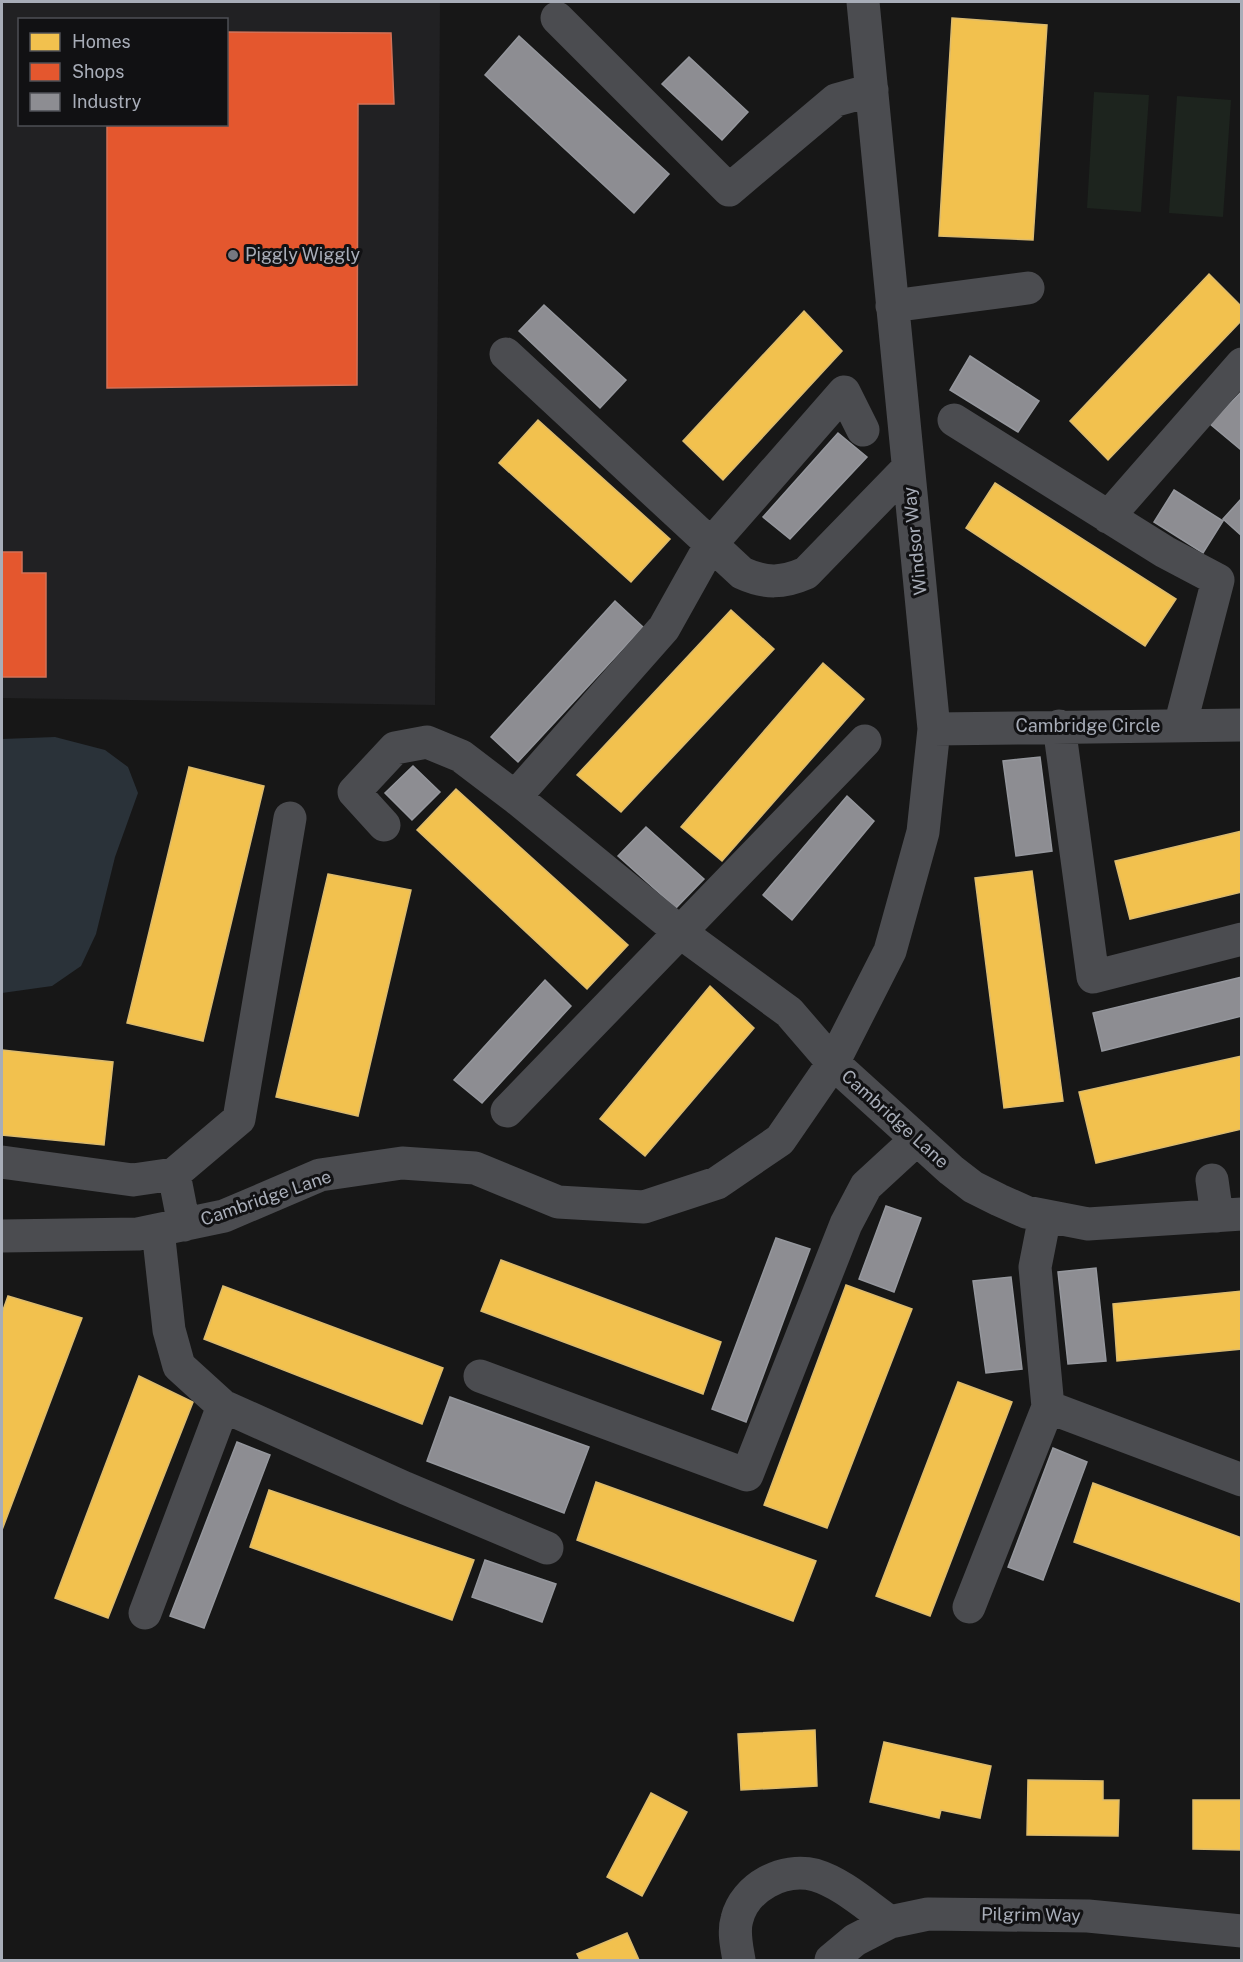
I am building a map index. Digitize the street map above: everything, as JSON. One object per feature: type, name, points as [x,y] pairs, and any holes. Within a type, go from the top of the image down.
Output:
[{"type":"street","name":"Windsor Way","points":[[833,1063],[890,951],[909,891],[923,832],[934,729],[862,2]]},
{"type":"street","points":[[557,18],[729,190],[836,100],[872,90]]},
{"type":"street","points":[[892,306],[1028,288]]},
{"type":"street","points":[[506,354],[742,573],[760,581],[787,581],[806,573],[908,468]]},
{"type":"street","points":[[1108,517],[1242,364]]},
{"type":"street","points":[[515,796],[664,628],[711,544],[844,392],[863,429]]},
{"type":"street","points":[[954,420],[1164,552],[1218,579],[1180,726]]},
{"type":"street","name":"Cambridge Circle","points":[[934,729],[1242,725]]},
{"type":"street","points":[[1059,726],[1093,977],[1242,939]]},
{"type":"street","points":[[507,1111],[865,741]]},
{"type":"street","points":[[384,825],[354,792],[395,748],[427,742],[461,756],[515,796],[680,932],[789,1012],[833,1063]]},
{"type":"street","points":[[2,1162],[133,1180],[174,1174],[239,1119],[290,818]]},
{"type":"street","name":"Cambridge Lane","points":[[2,1236],[127,1234],[171,1227],[224,1216],[320,1175],[402,1162],[475,1168],[558,1202],[644,1207],[717,1183],[780,1140],[833,1063],[973,1187],[1026,1212],[1088,1224],[1229,1215]]},
{"type":"street","points":[[480,1376],[747,1475],[846,1224],[866,1186],[916,1138]]},
{"type":"street","points":[[174,1174],[169,1330],[179,1366],[223,1406],[405,1488],[548,1548]]},
{"type":"street","points":[[1212,1180],[1229,1215]]},
{"type":"street","points":[[969,1607],[1048,1407],[1035,1267],[1045,1216]]},
{"type":"street","points":[[146,1613],[223,1406]]},
{"type":"street","points":[[1048,1407],[1242,1479]]},
{"type":"street","points":[[739,1960],[736,1943],[737,1919],[751,1892],[779,1876],[814,1875],[849,1892],[890,1922]]},
{"type":"street","name":"Pilgrim Way","points":[[831,1960],[855,1940],[890,1922],[928,1914],[1011,1913],[1088,1916],[1242,1931]]},
{"type":"shaded area","points":[[2,2],[440,2],[435,705],[2,698]]},
{"type":"shaded area","points":[[1094,92],[1149,95],[1141,212],[1087,208]]},
{"type":"shaded area","points":[[1177,96],[1231,100],[1223,217],[1169,213]]},
{"type":"shaded area","points":[[55,737],[105,750],[128,767],[138,793],[115,857],[96,934],[81,966],[52,986],[2,993],[2,739]]},
{"type":"building: Homes","points":[[952,18],[1047,25],[1033,240],[939,236]]},
{"type":"building: Homes","points":[[1209,274],[1242,307],[1242,320],[1108,460],[1070,421]]},
{"type":"building: Homes","points":[[804,311],[842,351],[723,480],[683,441]]},
{"type":"building: Homes","points":[[538,420],[670,539],[631,582],[499,463]]},
{"type":"building: Homes","points":[[995,483],[1176,599],[1145,646],[966,528]]},
{"type":"building: Homes","points":[[731,610],[774,649],[621,812],[577,775]]},
{"type":"building: Homes","points":[[823,663],[864,699],[722,861],[681,827]]},
{"type":"building: Homes","points":[[189,767],[264,786],[203,1041],[127,1023]]},
{"type":"building: Homes","points":[[456,789],[628,945],[587,989],[417,830]]},
{"type":"building: Homes","points":[[1242,831],[1242,892],[1130,919],[1115,861]]},
{"type":"building: Homes","points":[[1032,871],[1063,1101],[1004,1108],[975,878]]},
{"type":"building: Homes","points":[[328,874],[411,890],[358,1116],[276,1097]]},
{"type":"building: Homes","points":[[710,986],[754,1028],[645,1156],[600,1119]]},
{"type":"building: Homes","points":[[2,1050],[113,1062],[104,1145],[2,1135]]},
{"type":"building: Homes","points":[[1242,1056],[1242,1129],[1096,1163],[1079,1092]]},
{"type":"building: Homes","points":[[501,1260],[721,1342],[703,1394],[481,1311]]},
{"type":"building: Homes","points":[[846,1285],[912,1309],[827,1528],[764,1505]]},
{"type":"building: Homes","points":[[223,1286],[443,1368],[422,1424],[204,1339]]},
{"type":"building: Homes","points":[[1242,1291],[1242,1349],[1117,1361],[1113,1304]]},
{"type":"building: Homes","points":[[8,1296],[82,1318],[2,1530],[2,1313]]},
{"type":"building: Homes","points":[[139,1376],[193,1402],[108,1618],[55,1598]]},
{"type":"building: Homes","points":[[958,1382],[1012,1402],[930,1616],[876,1596]]},
{"type":"building: Homes","points":[[596,1482],[816,1561],[793,1621],[577,1540]]},
{"type":"building: Homes","points":[[1093,1483],[1242,1538],[1242,1603],[1074,1542]]},
{"type":"building: Homes","points":[[269,1490],[474,1560],[452,1620],[250,1547]]},
{"type":"building: Homes","points":[[815,1730],[817,1786],[741,1790],[738,1734]]},
{"type":"building: Homes","points":[[884,1742],[991,1766],[980,1818],[941,1810],[939,1818],[870,1802]]},
{"type":"building: Homes","points":[[1028,1780],[1103,1781],[1103,1800],[1119,1800],[1118,1836],[1027,1835]]},
{"type":"building: Homes","points":[[651,1793],[687,1812],[642,1896],[607,1877]]},
{"type":"building: Homes","points":[[1193,1800],[1242,1800],[1242,1850],[1193,1849]]},
{"type":"building: Homes","points":[[627,1933],[639,1960],[580,1960],[577,1954]]},
{"type":"building: Shops","name":"Piggly Wiggly","points":[[228,32],[391,33],[394,104],[358,104],[357,385],[107,388],[107,126],[228,126]]},
{"type":"building: Shops","points":[[2,552],[22,552],[22,573],[46,573],[46,677],[2,677]]},
{"type":"building: Industry","points":[[519,36],[669,174],[634,213],[485,75]]},
{"type":"building: Industry","points":[[689,57],[748,112],[722,140],[662,84]]},
{"type":"building: Industry","points":[[544,305],[626,380],[600,408],[519,331]]},
{"type":"building: Industry","points":[[970,356],[1039,401],[1018,432],[950,390]]},
{"type":"building: Industry","points":[[1242,391],[1242,447],[1240,449],[1210,424]]},
{"type":"building: Industry","points":[[838,433],[867,457],[790,539],[763,517]]},
{"type":"building: Industry","points":[[1174,490],[1223,521],[1203,553],[1154,522]]},
{"type":"building: Industry","points":[[1242,498],[1242,536],[1223,519]]},
{"type":"building: Industry","points":[[615,601],[643,627],[518,762],[491,737]]},
{"type":"building: Industry","points":[[1040,757],[1052,851],[1016,856],[1003,761]]},
{"type":"building: Industry","points":[[413,766],[440,792],[412,820],[385,793]]},
{"type":"building: Industry","points":[[847,796],[874,821],[792,920],[763,895]]},
{"type":"building: Industry","points":[[646,827],[704,879],[676,908],[618,856]]},
{"type":"building: Industry","points":[[1242,977],[1242,1016],[1102,1051],[1093,1013]]},
{"type":"building: Industry","points":[[545,980],[571,1006],[482,1103],[454,1080]]},
{"type":"building: Industry","points":[[886,1206],[921,1218],[894,1292],[859,1279]]},
{"type":"building: Industry","points":[[776,1238],[810,1249],[746,1422],[712,1409]]},
{"type":"building: Industry","points":[[1096,1268],[1106,1361],[1068,1364],[1058,1272]]},
{"type":"building: Industry","points":[[1011,1277],[1022,1369],[986,1373],[973,1281]]},
{"type":"building: Industry","points":[[450,1397],[589,1447],[564,1513],[427,1461]]},
{"type":"building: Industry","points":[[237,1442],[270,1455],[204,1628],[170,1616]]},
{"type":"building: Industry","points":[[1053,1448],[1087,1462],[1043,1580],[1008,1567]]},
{"type":"building: Industry","points":[[485,1560],[556,1584],[542,1622],[472,1597]]},
{"type":"place","name":"Piggly Wiggly","points":[[233,255]]}]
